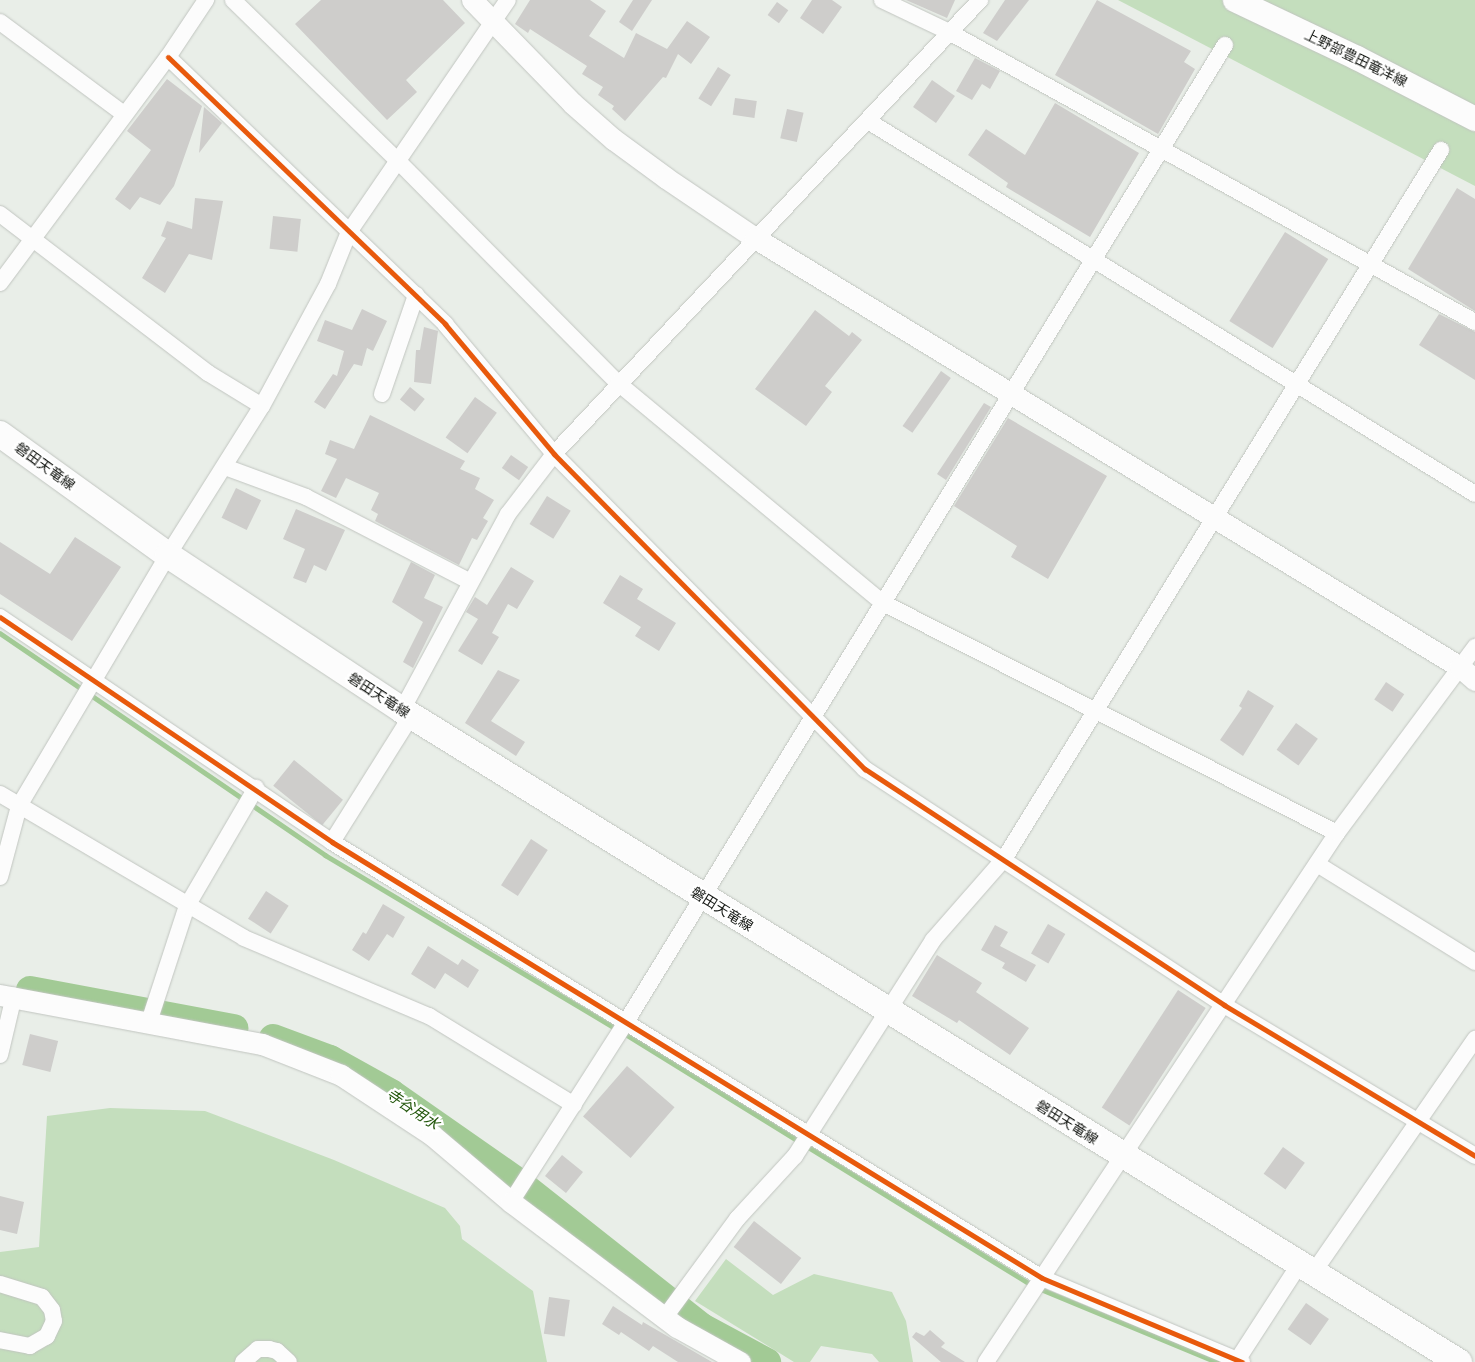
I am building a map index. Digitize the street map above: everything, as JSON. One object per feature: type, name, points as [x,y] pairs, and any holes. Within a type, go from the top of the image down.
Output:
[{"type":"main road","name":"上野部豊田竜洋線","points":[[1235,0],[1357,58],[1475,119]]},
{"type":"main road","name":"磐田天竜線","points":[[0,434],[168,555],[407,713],[1123,1157],[1459,1362]]},
{"type":"street","points":[[0,283],[168,57],[206,0]]},
{"type":"street","points":[[233,0],[400,162],[618,383],[883,603],[1338,833]]},
{"type":"street","points":[[472,0],[572,103],[613,139],[755,238],[1468,674]]},
{"type":"street","points":[[0,877],[19,806],[168,555],[262,406],[328,284],[349,232],[400,162],[508,0]]},
{"type":"street","points":[[882,0],[948,32],[1475,322]]},
{"type":"street","points":[[332,842],[407,713],[469,581],[508,514],[554,454],[618,383],[868,121],[948,32],[980,0]]},
{"type":"street","points":[[0,22],[124,114]]},
{"type":"street","points":[[511,1202],[626,1022],[1225,45]]},
{"type":"street","points":[[168,57],[445,324],[554,454],[865,769],[1224,1005],[1475,1156]]},
{"type":"street","points":[[868,121],[1095,258],[1475,494]]},
{"type":"street","points":[[665,1317],[737,1219],[795,1156],[886,1010],[933,940],[1004,859],[1441,150]]},
{"type":"street","points":[[0,214],[208,373],[262,406]]},
{"type":"street","points":[[382,394],[416,295]]},
{"type":"street","points":[[225,467],[306,497],[469,581]]},
{"type":"street","points":[[0,617],[256,788],[332,842],[1042,1278],[1239,1361],[1418,1121],[1475,1039]]},
{"type":"street","points":[[986,1362],[1338,833],[1468,674],[1475,647]]},
{"type":"street","points":[[149,1022],[187,906],[256,788]]},
{"type":"street","points":[[0,794],[244,938],[429,1016],[574,1105]]},
{"type":"street","points":[[1317,864],[1475,962]]},
{"type":"street","points":[[0,1055],[7,995],[262,1044],[341,1075],[432,1134],[511,1202],[665,1317],[740,1362]]},
{"type":"street","points":[[0,1284],[42,1297],[52,1310],[54,1321],[47,1336],[30,1346],[0,1340]]},
{"type":"street","points":[[243,1362],[258,1349],[277,1351],[289,1362]]},
{"type":"green space","points":[[1118,0],[1475,0],[1475,186]]},
{"type":"green space","points":[[110,1108],[205,1111],[334,1160],[445,1208],[460,1226],[462,1239],[533,1291],[547,1362],[0,1362],[0,1252],[39,1247],[47,1116]]},
{"type":"green space","points":[[726,1259],[773,1295],[814,1274],[892,1292],[906,1321],[913,1362],[879,1362],[872,1354],[821,1346],[810,1362],[794,1362],[695,1301]]},
{"type":"building","points":[[321,0],[443,0],[465,23],[406,80],[417,92],[387,120],[295,24]]},
{"type":"building","points":[[530,0],[590,0],[606,11],[589,36],[624,58],[636,33],[667,49],[687,21],[710,37],[691,64],[678,54],[666,78],[663,77],[625,121],[612,109],[614,106],[598,95],[603,87],[582,74],[587,66],[530,29],[528,33],[515,24]]},
{"type":"building","points":[[633,0],[652,0],[632,31],[619,22]]},
{"type":"building","points":[[812,0],[832,0],[842,7],[823,34],[800,18]]},
{"type":"building","points":[[906,0],[955,0],[947,18]]},
{"type":"building","points":[[1005,0],[1029,0],[997,41],[983,33]]},
{"type":"building","points":[[1097,0],[1191,51],[1184,62],[1195,69],[1158,134],[1055,75]]},
{"type":"building","points":[[777,2],[788,10],[779,23],[768,15]]},
{"type":"building","points":[[975,58],[1000,71],[990,89],[982,84],[972,100],[956,91]]},
{"type":"building","points":[[718,67],[731,75],[711,106],[698,98]]},
{"type":"building","points":[[167,79],[202,106],[174,186],[160,205],[140,197],[130,210],[115,199],[151,150],[127,131]]},
{"type":"building","points":[[932,80],[955,96],[936,123],[913,107]]},
{"type":"building","points":[[735,98],[757,101],[754,118],[733,115]]},
{"type":"building","points":[[1055,103],[1139,153],[1090,237],[1006,187],[1008,183],[968,155],[986,129],[1025,155]]},
{"type":"building","points":[[204,107],[222,123],[199,153]]},
{"type":"building","points":[[787,109],[804,113],[797,142],[780,138]]},
{"type":"building","points":[[1457,188],[1475,199],[1475,311],[1408,269]]},
{"type":"building","points":[[195,198],[223,201],[212,260],[189,254],[165,293],[142,278],[166,238],[161,236],[167,221],[192,229]]},
{"type":"building","points":[[273,216],[301,219],[297,252],[270,249]]},
{"type":"building","points":[[1285,232],[1328,259],[1273,348],[1229,321]]},
{"type":"building","points":[[362,309],[387,321],[373,351],[367,348],[362,366],[354,364],[325,409],[314,402],[333,374],[337,376],[344,351],[317,341],[325,320],[352,330]]},
{"type":"building","points":[[815,310],[849,336],[852,332],[862,340],[825,386],[832,392],[806,426],[755,389]]},
{"type":"building","points":[[1439,314],[1475,332],[1475,380],[1419,345]]},
{"type":"building","points":[[424,327],[438,331],[431,384],[414,382],[416,350],[420,350]]},
{"type":"building","points":[[941,371],[951,378],[912,433],[903,426]]},
{"type":"building","points":[[410,387],[425,399],[415,411],[400,399]]},
{"type":"building","points":[[475,397],[497,413],[467,453],[446,437]]},
{"type":"building","points":[[984,403],[991,407],[946,480],[937,474]]},
{"type":"building","points":[[370,415],[465,461],[460,469],[480,478],[475,489],[494,500],[483,518],[488,521],[477,540],[472,538],[459,565],[375,521],[378,514],[371,510],[379,493],[346,478],[336,498],[321,491],[337,459],[325,454],[330,440],[354,449]]},
{"type":"building","points":[[1008,418],[1107,476],[1048,579],[1011,557],[1017,546],[954,506]]},
{"type":"building","points":[[511,455],[528,467],[519,480],[502,468]]},
{"type":"building","points":[[236,488],[261,500],[247,530],[222,518]]},
{"type":"building","points":[[547,496],[571,511],[553,539],[530,524]]},
{"type":"building","points":[[296,509],[345,530],[326,571],[314,565],[306,583],[293,578],[305,549],[283,539]]},
{"type":"building","points":[[75,537],[121,567],[72,641],[0,594],[0,542],[50,574]]},
{"type":"building","points":[[411,562],[435,575],[424,598],[443,607],[413,668],[403,662],[423,622],[392,602]]},
{"type":"building","points":[[511,567],[534,581],[517,609],[508,604],[492,633],[499,637],[482,665],[458,651],[478,619],[466,612],[475,597],[487,605]]},
{"type":"building","points":[[620,575],[643,589],[637,599],[676,623],[659,651],[635,636],[641,627],[603,603]]},
{"type":"building","points":[[498,670],[520,680],[491,721],[525,742],[516,756],[465,723]]},
{"type":"building","points":[[1386,682],[1404,694],[1392,712],[1374,699]]},
{"type":"building","points":[[1248,690],[1274,706],[1243,756],[1220,740],[1242,708],[1239,706]]},
{"type":"building","points":[[1296,723],[1318,739],[1298,766],[1277,750]]},
{"type":"building","points":[[294,760],[343,800],[322,825],[273,786]]},
{"type":"building","points":[[531,839],[548,850],[518,896],[501,885]]},
{"type":"building","points":[[266,891],[289,906],[271,933],[248,919]]},
{"type":"building","points":[[383,904],[405,917],[393,938],[387,934],[369,961],[352,950],[363,932],[366,934]]},
{"type":"building","points":[[1048,924],[1065,934],[1048,963],[1031,953]]},
{"type":"building","points":[[995,925],[1008,932],[1000,946],[1036,965],[1026,982],[1002,968],[1005,963],[981,950]]},
{"type":"building","points":[[428,946],[458,965],[462,959],[479,970],[468,988],[445,973],[435,989],[411,974]]},
{"type":"building","points":[[937,955],[982,983],[976,992],[1029,1028],[1010,1055],[959,1020],[957,1023],[912,996]]},
{"type":"building","points":[[1178,990],[1206,1008],[1129,1125],[1102,1107]]},
{"type":"building","points":[[30,1034],[58,1041],[50,1072],[22,1065]]},
{"type":"building","points":[[627,1066],[675,1107],[631,1158],[583,1117]]},
{"type":"building","points":[[1283,1147],[1305,1163],[1285,1190],[1264,1174]]},
{"type":"building","points":[[562,1155],[583,1172],[566,1193],[545,1176]]},
{"type":"building","points":[[0,1196],[24,1202],[17,1234],[0,1230]]},
{"type":"building","points":[[754,1221],[801,1258],[781,1284],[734,1247]]},
{"type":"building","points":[[549,1297],[570,1300],[565,1337],[544,1334]]},
{"type":"building","points":[[1306,1303],[1329,1319],[1311,1345],[1288,1329]]},
{"type":"building","points":[[613,1306],[642,1325],[643,1322],[712,1362],[678,1362],[653,1346],[649,1351],[621,1332],[619,1335],[602,1324]]},
{"type":"building","points":[[930,1330],[945,1343],[941,1347],[965,1362],[941,1362],[912,1337],[916,1332],[924,1336]]},
{"type":"waterway","points":[[0,633],[325,855],[614,1027],[1031,1285],[1217,1362]]},
{"type":"waterway","name":"寺谷用水","points":[[30,990],[234,1028]]},
{"type":"waterway","name":"寺谷用水","points":[[273,1038],[330,1059],[391,1093],[517,1181],[702,1327],[767,1362]]},
{"type":"cycle path","points":[[168,57],[445,324],[554,454],[865,769],[1224,1005],[1475,1156]]},
{"type":"cycle path","points":[[0,617],[332,842],[1042,1278],[1242,1362]]}]
